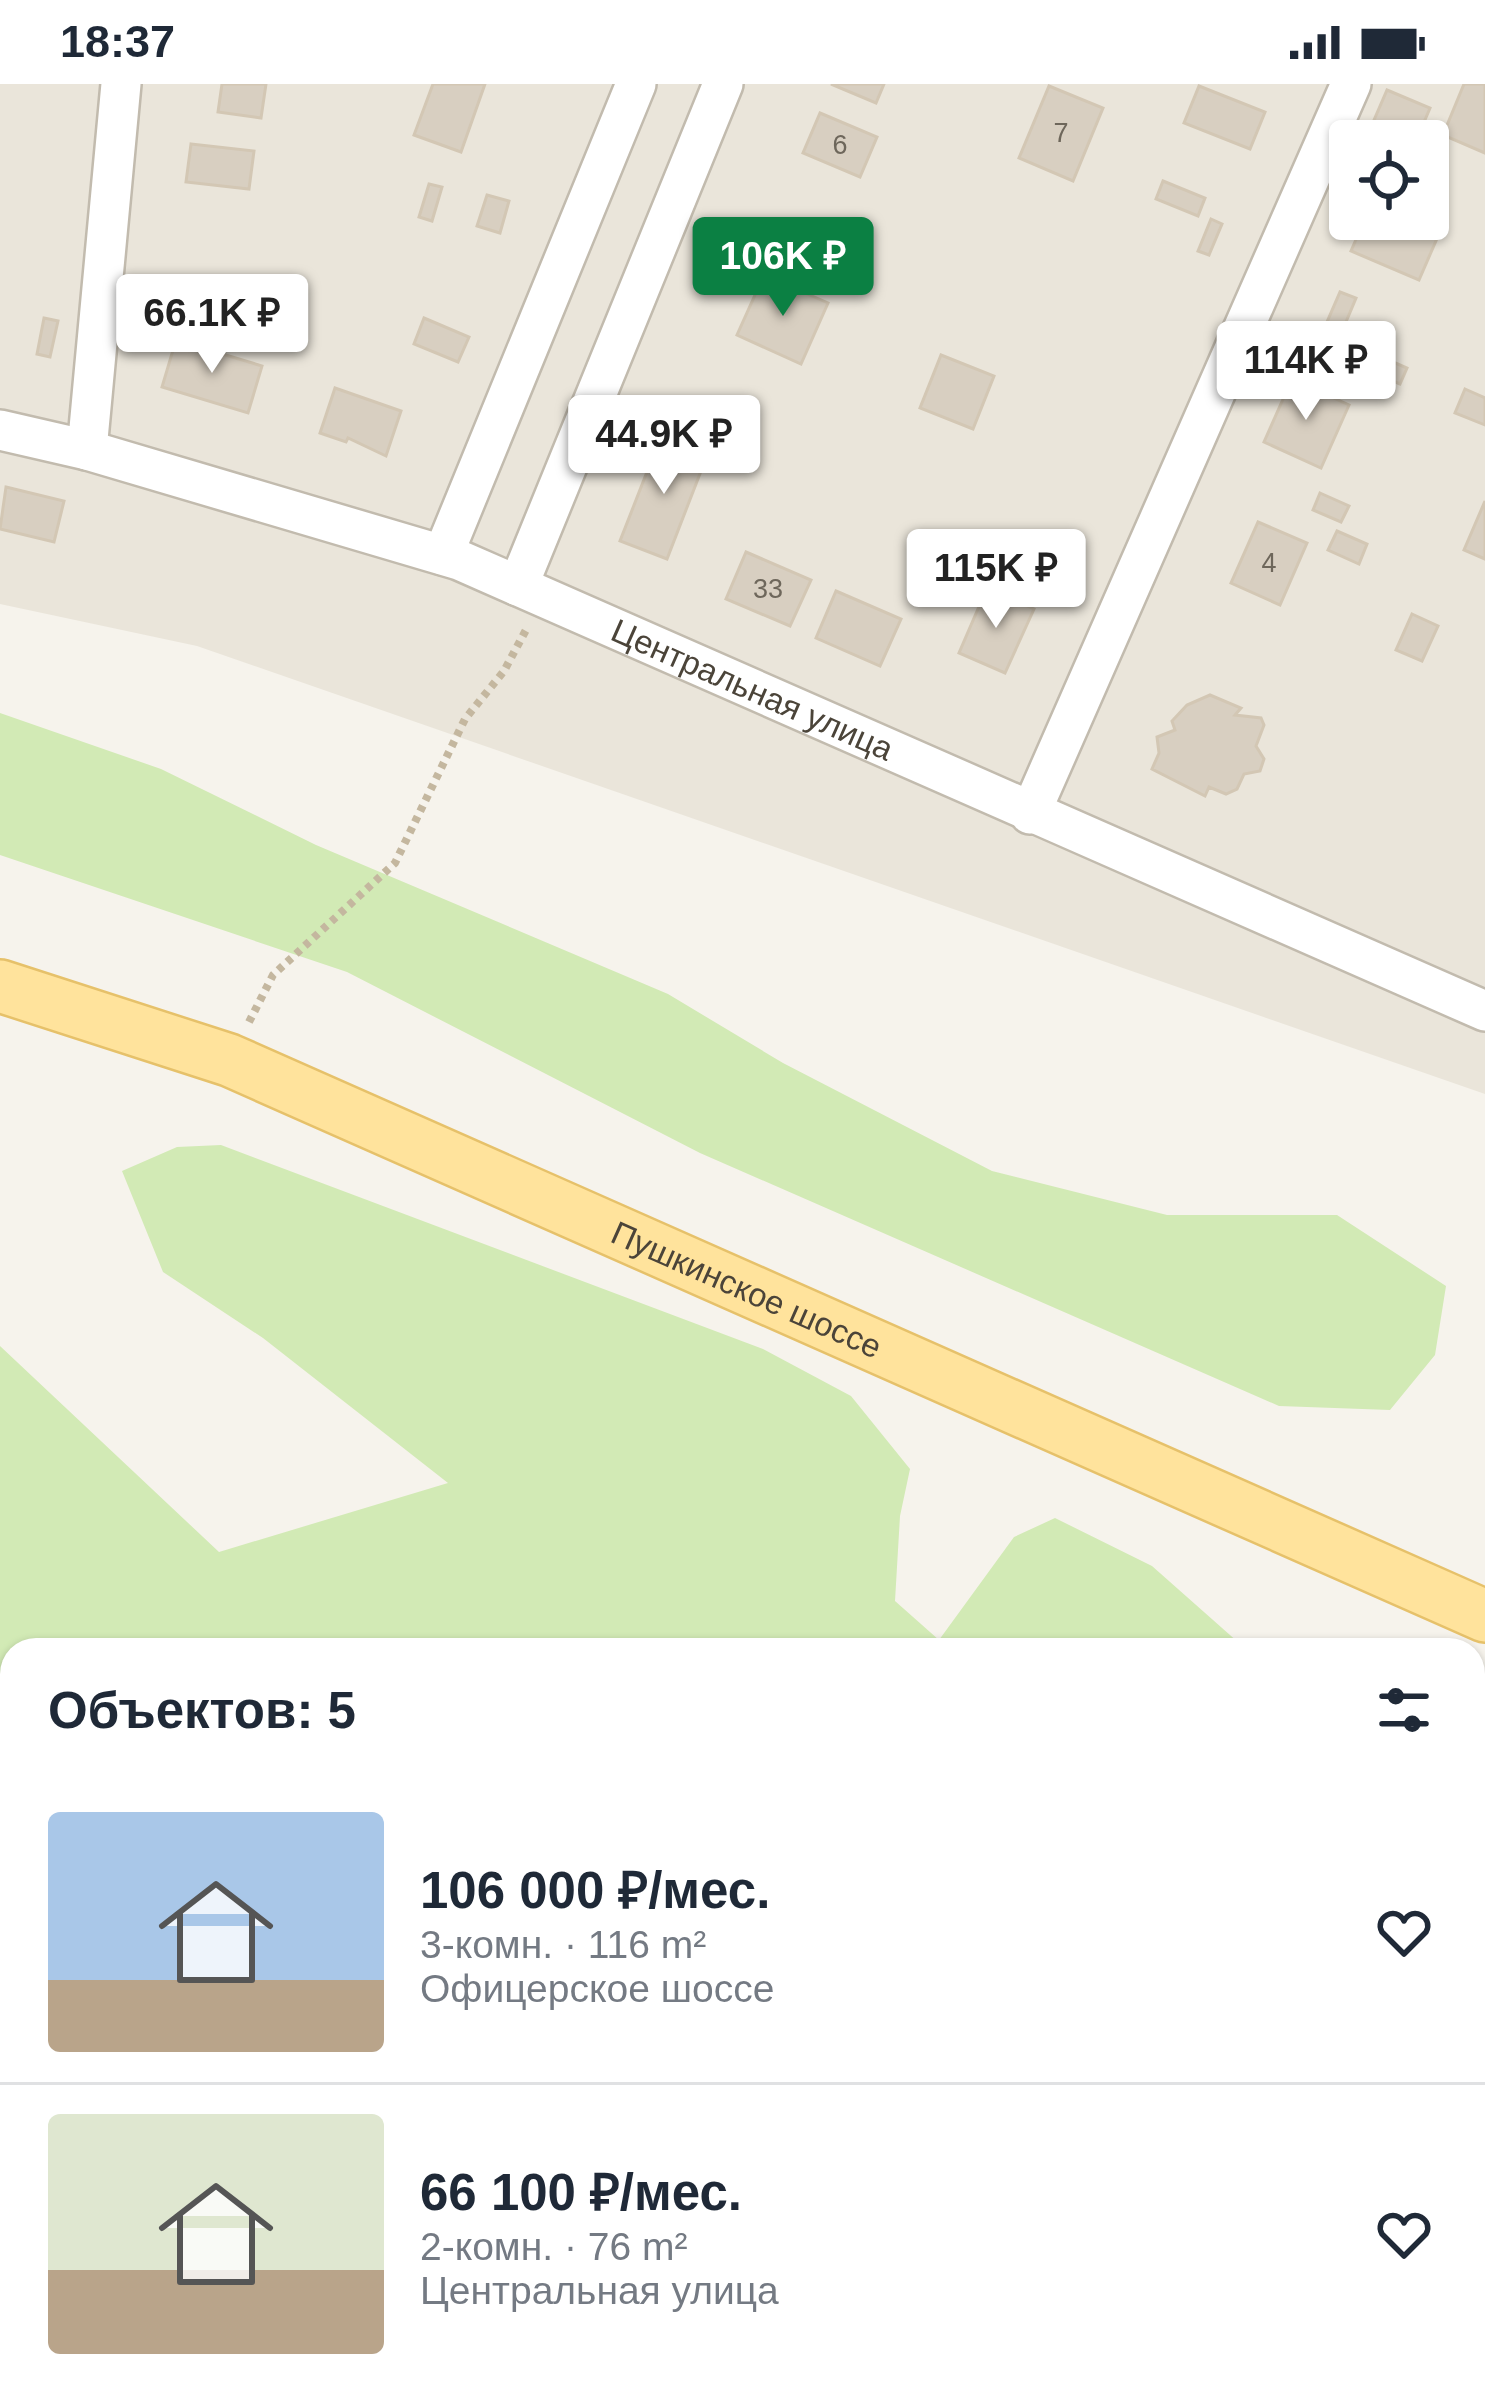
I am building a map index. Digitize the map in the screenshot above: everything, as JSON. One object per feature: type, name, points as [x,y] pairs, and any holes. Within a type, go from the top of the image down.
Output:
[{"type":"main road","name":"Пушкинское шоссе","points":[[0,986],[229,1060],[1485,1616]]},
{"type":"street","points":[[87,449],[121,84]]},
{"type":"street","points":[[443,556],[636,84]]},
{"type":"street","points":[[518,586],[723,84]]},
{"type":"street","points":[[1030,814],[1351,84]]},
{"type":"street","name":"Центральная улица","points":[[0,430],[87,449],[443,556],[1485,1011]]},
{"type":"path","points":[[229,1060],[274,975],[395,863],[465,719],[504,671],[532,618],[518,586]]},
{"type":"shaded area","points":[[0,84],[1485,84],[1485,1094],[197,646],[0,604]]},
{"type":"green space","points":[[0,713],[161,769],[316,845],[668,994],[783,1063],[992,1171],[1167,1215],[1337,1215],[1446,1286],[1435,1355],[1390,1410],[1279,1406],[700,1153],[347,972],[0,855]]},
{"type":"green space","points":[[221,1145],[763,1349],[851,1396],[910,1469],[900,1516],[895,1601],[937,1638],[0,1638],[0,1346],[219,1552],[448,1483],[263,1338],[163,1272],[122,1171],[177,1147]]},
{"type":"green space","points":[[1055,1518],[1152,1566],[1233,1638],[940,1638],[1014,1537]]},
{"type":"building","points":[[222,84],[266,84],[261,118],[218,112]]},
{"type":"building","points":[[433,84],[485,84],[461,152],[414,135]]},
{"type":"building","points":[[831,84],[884,84],[876,103]]},
{"type":"building","points":[[1464,84],[1485,84],[1485,153],[1449,138],[1449,120]]},
{"type":"building","points":[[1049,86],[1103,108],[1073,181],[1019,158]]},
{"type":"building","points":[[1199,86],[1265,112],[1250,149],[1184,123]]},
{"type":"building","points":[[1387,90],[1430,108],[1425,120],[1374,120]]},
{"type":"building","points":[[820,113],[877,137],[860,177],[803,153]]},
{"type":"building","points":[[191,144],[254,151],[249,189],[186,182]]},
{"type":"building","points":[[1163,181],[1205,198],[1198,216],[1156,199]]},
{"type":"building","points":[[429,184],[442,187],[432,221],[419,217]]},
{"type":"building","points":[[487,195],[509,201],[500,233],[477,226]]},
{"type":"building","points":[[1211,219],[1222,224],[1209,255],[1198,251]]},
{"type":"building","points":[[1356,240],[1436,240],[1419,280],[1351,251]]},
{"type":"building","points":[[764,275],[828,303],[801,364],[737,335]]},
{"type":"building","points":[[1340,292],[1356,298],[1343,329],[1327,322]]},
{"type":"building","points":[[254,301],[271,306],[262,333],[246,328]]},
{"type":"building","points":[[44,318],[58,321],[50,357],[37,354]]},
{"type":"building","points":[[424,318],[469,337],[458,362],[414,344]]},
{"type":"building","points":[[176,340],[262,366],[248,413],[162,387]]},
{"type":"building","points":[[941,355],[994,376],[973,429],[920,408]]},
{"type":"building","points":[[1384,358],[1407,368],[1400,384],[1376,374]]},
{"type":"building","points":[[1292,379],[1349,405],[1321,468],[1264,442]]},
{"type":"building","points":[[335,388],[401,411],[386,456],[348,438],[346,442],[320,433]]},
{"type":"building","points":[[1465,389],[1485,398],[1485,425],[1455,413]]},
{"type":"building","points":[[661,436],[708,453],[667,559],[620,541]]},
{"type":"building","points":[[6,487],[64,501],[54,542],[0,529]]},
{"type":"building","points":[[1320,493],[1349,506],[1341,522],[1313,510]]},
{"type":"building","points":[[1485,501],[1485,559],[1464,550]]},
{"type":"building","points":[[1258,522],[1307,543],[1280,605],[1231,583]]},
{"type":"building","points":[[1337,531],[1367,544],[1359,564],[1328,550]]},
{"type":"building","points":[[746,552],[811,580],[790,626],[726,599]]},
{"type":"building","points":[[987,588],[1034,609],[1005,673],[959,653]]},
{"type":"building","points":[[836,591],[901,619],[880,666],[816,638]]},
{"type":"building","points":[[1412,614],[1438,626],[1422,661],[1396,650]]},
{"type":"building","points":[[1210,695],[1241,708],[1235,715],[1261,718],[1264,725],[1256,746],[1264,759],[1260,771],[1244,774],[1237,789],[1226,794],[1209,787],[1205,796],[1152,769],[1159,753],[1157,737],[1175,730],[1172,721],[1187,705]]}]
